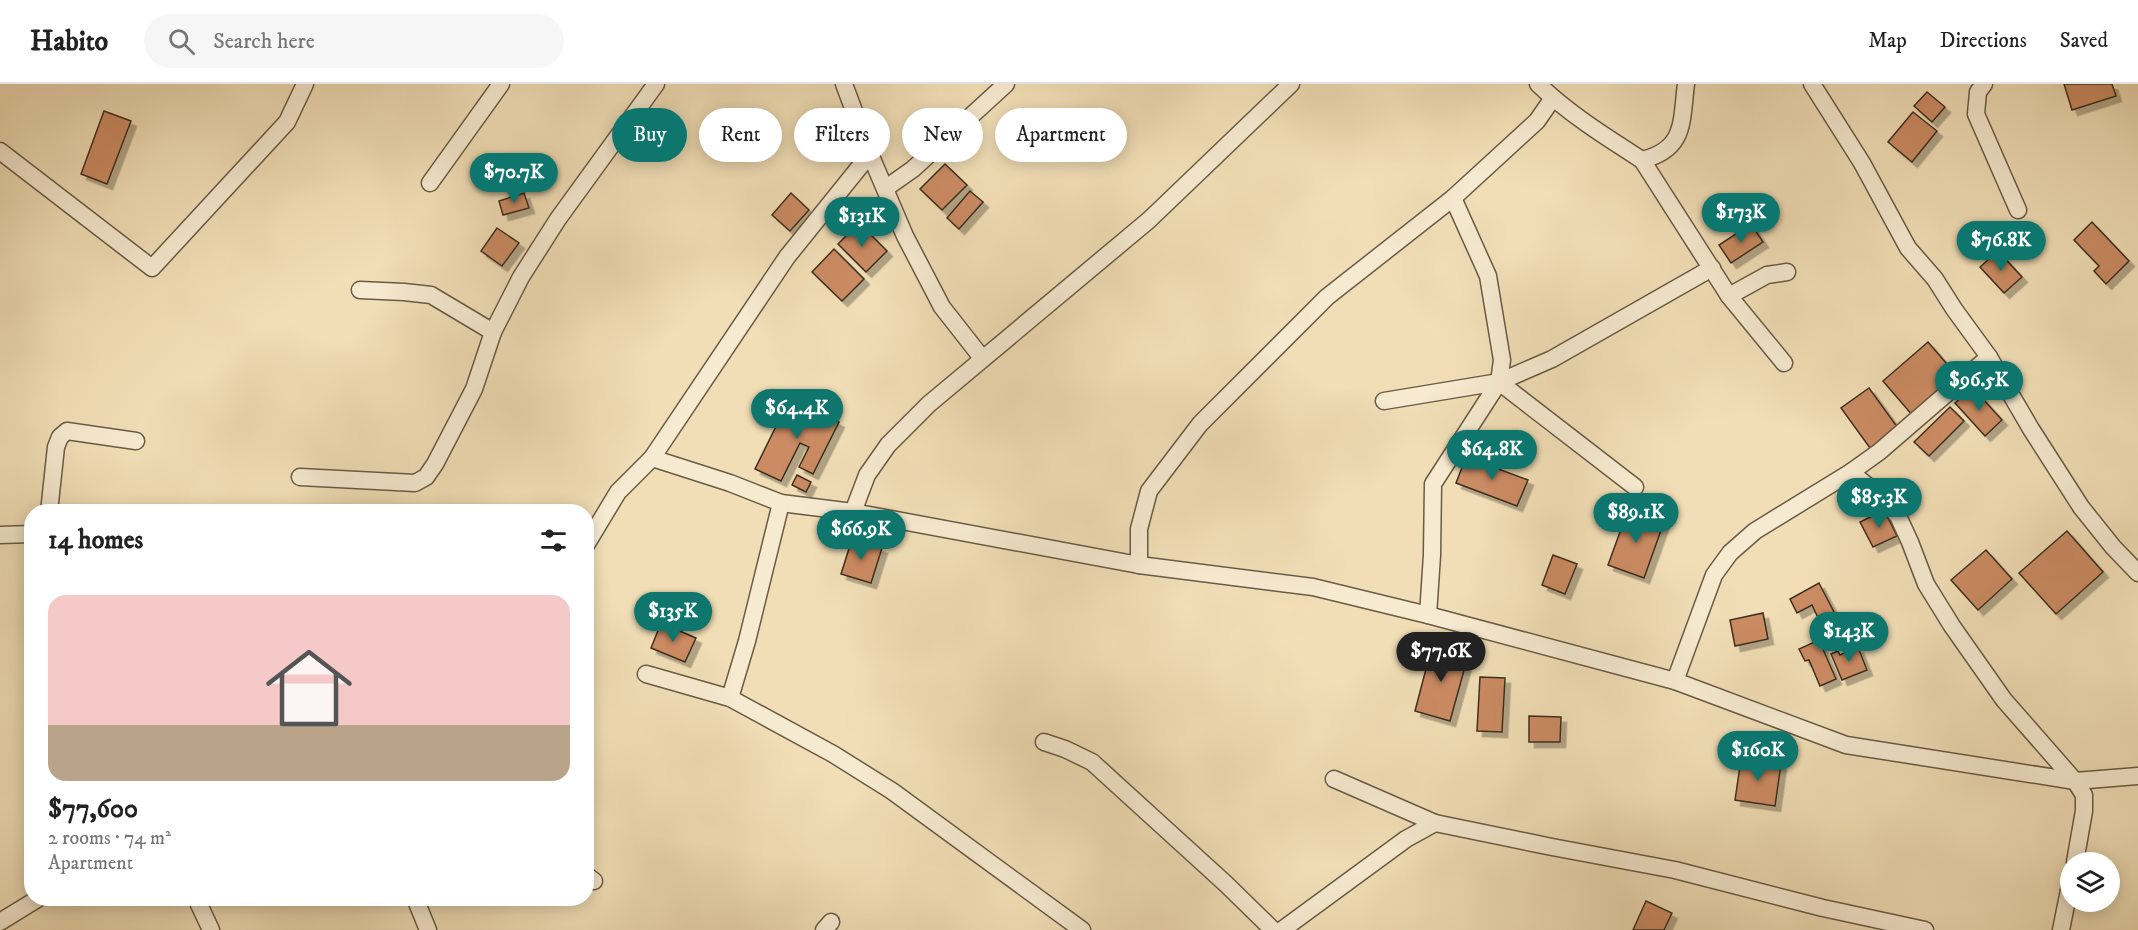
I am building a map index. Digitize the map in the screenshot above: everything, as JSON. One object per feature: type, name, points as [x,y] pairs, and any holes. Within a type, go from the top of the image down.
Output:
[{"type":"street","points":[[0,151],[152,268],[287,122],[305,84]]},
{"type":"street","points":[[430,183],[501,84]]},
{"type":"street","points":[[300,477],[415,483],[426,477],[474,389],[494,332],[521,277],[558,219],[656,84]]},
{"type":"street","points":[[844,84],[853,108]]},
{"type":"street","points":[[886,188],[913,168],[1006,84]]},
{"type":"street","points":[[853,512],[867,475],[888,445],[929,404],[1149,220],[1291,84]]},
{"type":"street","points":[[1538,84],[1586,124],[1642,160],[1730,296],[1784,363]]},
{"type":"street","points":[[1642,160],[1658,156],[1680,135],[1686,84]]},
{"type":"street","points":[[1812,84],[1862,163],[1908,248],[1935,279],[1989,357],[2080,507],[2138,573]]},
{"type":"street","points":[[1984,84],[1978,92],[1976,114],[2019,210]]},
{"type":"street","points":[[1139,565],[1139,529],[1149,491],[1200,424],[1327,297],[1453,198],[1537,121],[1553,98]]},
{"type":"street","points":[[594,532],[618,492],[652,458],[787,257],[864,162]]},
{"type":"street","points":[[874,162],[905,236],[942,307],[982,358]]},
{"type":"street","points":[[1428,615],[1434,484],[1499,382],[1502,360],[1488,276],[1453,198]]},
{"type":"street","points":[[1384,401],[1499,382],[1552,359],[1712,268]]},
{"type":"street","points":[[1730,296],[1767,275],[1787,272]]},
{"type":"street","points":[[360,290],[404,291],[430,295],[494,332]]},
{"type":"street","points":[[1675,681],[1714,575],[1730,553],[1755,531],[1851,472],[1905,431],[1989,357]]},
{"type":"street","points":[[1499,382],[1635,488]]},
{"type":"street","points":[[50,504],[56,447],[60,437],[67,431],[136,441]]},
{"type":"street","points":[[652,458],[730,483],[781,503],[853,512],[1139,565],[1313,587],[1428,615],[1675,681],[1846,745],[2075,781],[2138,776]]},
{"type":"street","points":[[1851,472],[1884,500],[1898,516],[1926,584],[1952,626],[2004,700],[2075,781],[2084,795],[2084,811],[2076,852]]},
{"type":"street","points":[[730,698],[747,641],[781,503]]},
{"type":"street","points":[[0,535],[24,534]]},
{"type":"street","points":[[646,674],[730,698],[833,754],[892,791],[1058,924],[1082,930]]},
{"type":"street","points":[[1044,742],[1092,762],[1273,930]]},
{"type":"street","points":[[1334,779],[1435,823],[1675,870],[1822,909],[1856,923],[1925,930]]},
{"type":"street","points":[[1282,930],[1406,839],[1435,823]]},
{"type":"street","points":[[0,922],[26,906]]},
{"type":"street","points":[[200,906],[211,930]]},
{"type":"street","points":[[418,906],[428,930]]},
{"type":"street","points":[[2061,930],[2065,912]]},
{"type":"building","points":[[2064,84],[2112,84],[2116,96],[2072,110]]},
{"type":"building","points":[[1927,92],[1945,107],[1932,122],[1914,106]]},
{"type":"building","points":[[104,111],[131,121],[107,184],[81,174]]},
{"type":"building","points":[[1913,112],[1937,131],[1912,162],[1888,142]]},
{"type":"building","points":[[945,164],[967,185],[942,210],[920,189]]},
{"type":"building","points":[[970,191],[983,202],[959,229],[947,218]]},
{"type":"building","points":[[524,193],[529,208],[503,215],[499,201]]},
{"type":"building","points":[[791,193],[809,210],[790,231],[772,215]]},
{"type":"building","points":[[2092,222],[2129,261],[2106,284],[2094,271],[2099,266],[2074,240]]},
{"type":"building","points":[[859,223],[887,251],[866,272],[838,244]]},
{"type":"building","points":[[1751,224],[1763,242],[1731,263],[1719,245]]},
{"type":"building","points":[[497,228],[519,243],[502,266],[481,251]]},
{"type":"building","points":[[834,249],[864,279],[842,301],[812,272]]},
{"type":"building","points":[[1998,251],[2022,277],[2004,293],[1980,267]]},
{"type":"building","points":[[1928,342],[1958,377],[1913,416],[1883,381]]},
{"type":"building","points":[[1972,387],[2002,420],[1985,436],[1955,403]]},
{"type":"building","points":[[1869,388],[1898,428],[1870,448],[1841,408]]},
{"type":"building","points":[[790,398],[839,422],[813,474],[799,467],[809,447],[800,443],[781,481],[755,469]]},
{"type":"building","points":[[1950,407],[1964,421],[1929,456],[1914,442]]},
{"type":"building","points":[[1466,457],[1528,480],[1517,506],[1456,483]]},
{"type":"building","points":[[797,475],[811,482],[806,492],[792,485]]},
{"type":"building","points":[[1628,510],[1664,522],[1644,578],[1608,565]]},
{"type":"building","points":[[1884,510],[1897,536],[1873,547],[1860,522]]},
{"type":"building","points":[[2067,531],[2103,572],[2056,614],[2019,573]]},
{"type":"building","points":[[852,539],[882,548],[871,583],[841,574]]},
{"type":"building","points":[[1986,550],[2012,579],[1978,610],[1951,580]]},
{"type":"building","points":[[1553,555],[1577,564],[1565,594],[1542,585]]},
{"type":"building","points":[[1819,583],[1834,612],[1819,620],[1812,605],[1797,613],[1790,599]]},
{"type":"building","points":[[1763,613],[1768,639],[1735,646],[1730,620]]},
{"type":"building","points":[[1856,615],[1868,634],[1852,644],[1840,626]]},
{"type":"building","points":[[661,623],[696,638],[685,662],[651,648]]},
{"type":"building","points":[[1819,640],[1836,679],[1820,686],[1809,660],[1805,661],[1799,649]]},
{"type":"building","points":[[1432,646],[1468,656],[1450,721],[1415,711]]},
{"type":"building","points":[[1858,647],[1867,670],[1842,680],[1831,654],[1838,651],[1840,655]]},
{"type":"building","points":[[1480,677],[1505,678],[1502,732],[1477,731]]},
{"type":"building","points":[[1529,716],[1561,717],[1560,742],[1529,742]]},
{"type":"building","points":[[1741,759],[1781,764],[1775,806],[1735,800]]},
{"type":"building","points":[[1646,901],[1672,913],[1664,930],[1633,930]]}]
